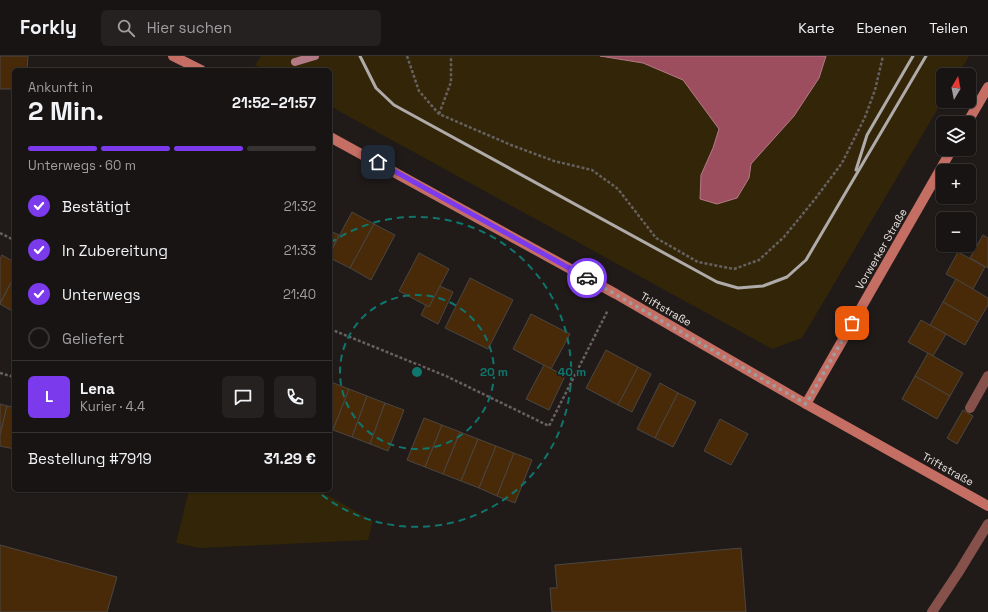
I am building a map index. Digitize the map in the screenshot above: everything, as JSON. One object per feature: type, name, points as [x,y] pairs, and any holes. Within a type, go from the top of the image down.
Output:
[{"type":"street","points":[[173,56],[197,68]]},
{"type":"street","points":[[971,116],[988,87]]},
{"type":"street","name":"Triftstraße","points":[[332,138],[616,294],[806,404],[988,506]]},
{"type":"street","name":"Vorwerker Straße","points":[[806,404],[948,156]]},
{"type":"lane","points":[[970,408],[988,376]]},
{"type":"lane","points":[[932,612],[988,524]]},
{"type":"path","points":[[407,56],[419,92],[439,114],[554,161],[592,170],[618,189],[656,238],[698,262],[734,269],[759,260],[784,237],[842,163],[865,117],[875,90],[883,56]]},
{"type":"path","points":[[439,114],[451,82],[451,56]]},
{"type":"path","points":[[0,233],[12,239]]},
{"type":"path","points":[[332,330],[446,376],[549,426],[616,294]]},
{"type":"path","points":[[0,373],[12,376]]},
{"type":"shaded area","points":[[261,56],[969,56],[962,68],[936,68],[936,108],[938,108],[802,338],[772,349],[332,107],[332,68],[260,68],[255,65]]},
{"type":"shaded area","points":[[600,56],[826,56],[819,78],[794,116],[751,164],[749,178],[737,198],[717,204],[700,199],[701,175],[713,148],[719,129],[683,80],[643,63]]},
{"type":"shaded area","points":[[189,492],[322,492],[373,521],[368,540],[200,548],[176,543]]},
{"type":"building","points":[[0,56],[28,56],[27,68],[12,68],[12,89],[0,89]]},
{"type":"building","points":[[352,212],[374,224],[350,268],[332,259],[332,249]]},
{"type":"building","points":[[374,224],[395,235],[371,280],[350,268]]},
{"type":"building","points":[[332,232],[339,235],[332,249]]},
{"type":"building","points":[[983,235],[988,238],[988,268],[970,258],[973,252],[976,252],[976,247]]},
{"type":"building","points":[[958,252],[985,267],[973,289],[946,274]]},
{"type":"building","points":[[419,253],[449,269],[429,307],[399,291]]},
{"type":"building","points":[[2,255],[12,261],[12,281],[0,303],[0,259]]},
{"type":"building","points":[[470,278],[513,300],[488,349],[445,328]]},
{"type":"building","points":[[956,279],[988,298],[988,305],[978,322],[943,302]]},
{"type":"building","points":[[12,281],[12,311],[0,304]]},
{"type":"building","points":[[440,286],[453,292],[438,324],[421,315],[426,305],[429,307]]},
{"type":"building","points":[[943,302],[978,322],[965,345],[930,325]]},
{"type":"building","points":[[531,314],[570,334],[551,369],[513,349]]},
{"type":"building","points":[[921,320],[946,334],[933,356],[908,342]]},
{"type":"building","points":[[606,350],[638,367],[618,405],[586,388]]},
{"type":"building","points":[[928,353],[963,373],[950,396],[915,376]]},
{"type":"building","points":[[544,365],[565,376],[549,410],[526,399]]},
{"type":"building","points":[[638,367],[651,374],[632,412],[618,405]]},
{"type":"building","points":[[915,376],[950,396],[937,419],[902,399]]},
{"type":"building","points":[[332,382],[349,389],[332,430]]},
{"type":"building","points":[[660,383],[678,393],[655,438],[637,429]]},
{"type":"building","points":[[349,389],[367,396],[352,437],[333,430]]},
{"type":"building","points":[[678,393],[696,402],[673,447],[655,438]]},
{"type":"building","points":[[367,396],[385,403],[370,444],[352,437]]},
{"type":"building","points":[[385,403],[404,410],[388,451],[370,444]]},
{"type":"building","points":[[0,404],[7,406],[0,435]]},
{"type":"building","points":[[7,406],[12,407],[12,449],[0,446],[0,435]]},
{"type":"building","points":[[963,410],[973,416],[957,444],[947,438]]},
{"type":"building","points":[[424,418],[442,425],[425,467],[407,460]]},
{"type":"building","points":[[720,419],[748,434],[731,465],[704,451]]},
{"type":"building","points":[[442,425],[460,432],[443,474],[425,467]]},
{"type":"building","points":[[460,432],[478,439],[461,481],[443,474]]},
{"type":"building","points":[[478,439],[496,446],[479,488],[461,481]]},
{"type":"building","points":[[496,446],[514,453],[497,496],[479,488]]},
{"type":"building","points":[[514,453],[532,460],[515,503],[497,496]]},
{"type":"building","points":[[0,545],[117,577],[107,612],[0,612]]},
{"type":"building","points":[[741,548],[746,612],[552,612],[550,588],[557,588],[555,565]]},
{"type":"waterway","points":[[295,62],[315,56]]},
{"type":"railway","points":[[360,56],[376,88],[394,105],[717,282],[738,288],[763,286],[787,277],[806,260],[926,56]]},
{"type":"railway","points":[[856,170],[867,135],[913,56]]},
{"type":"way so far","points":[[587,278],[806,404],[852,323]]},
{"type":"route","points":[[378,162],[587,278]]}]
